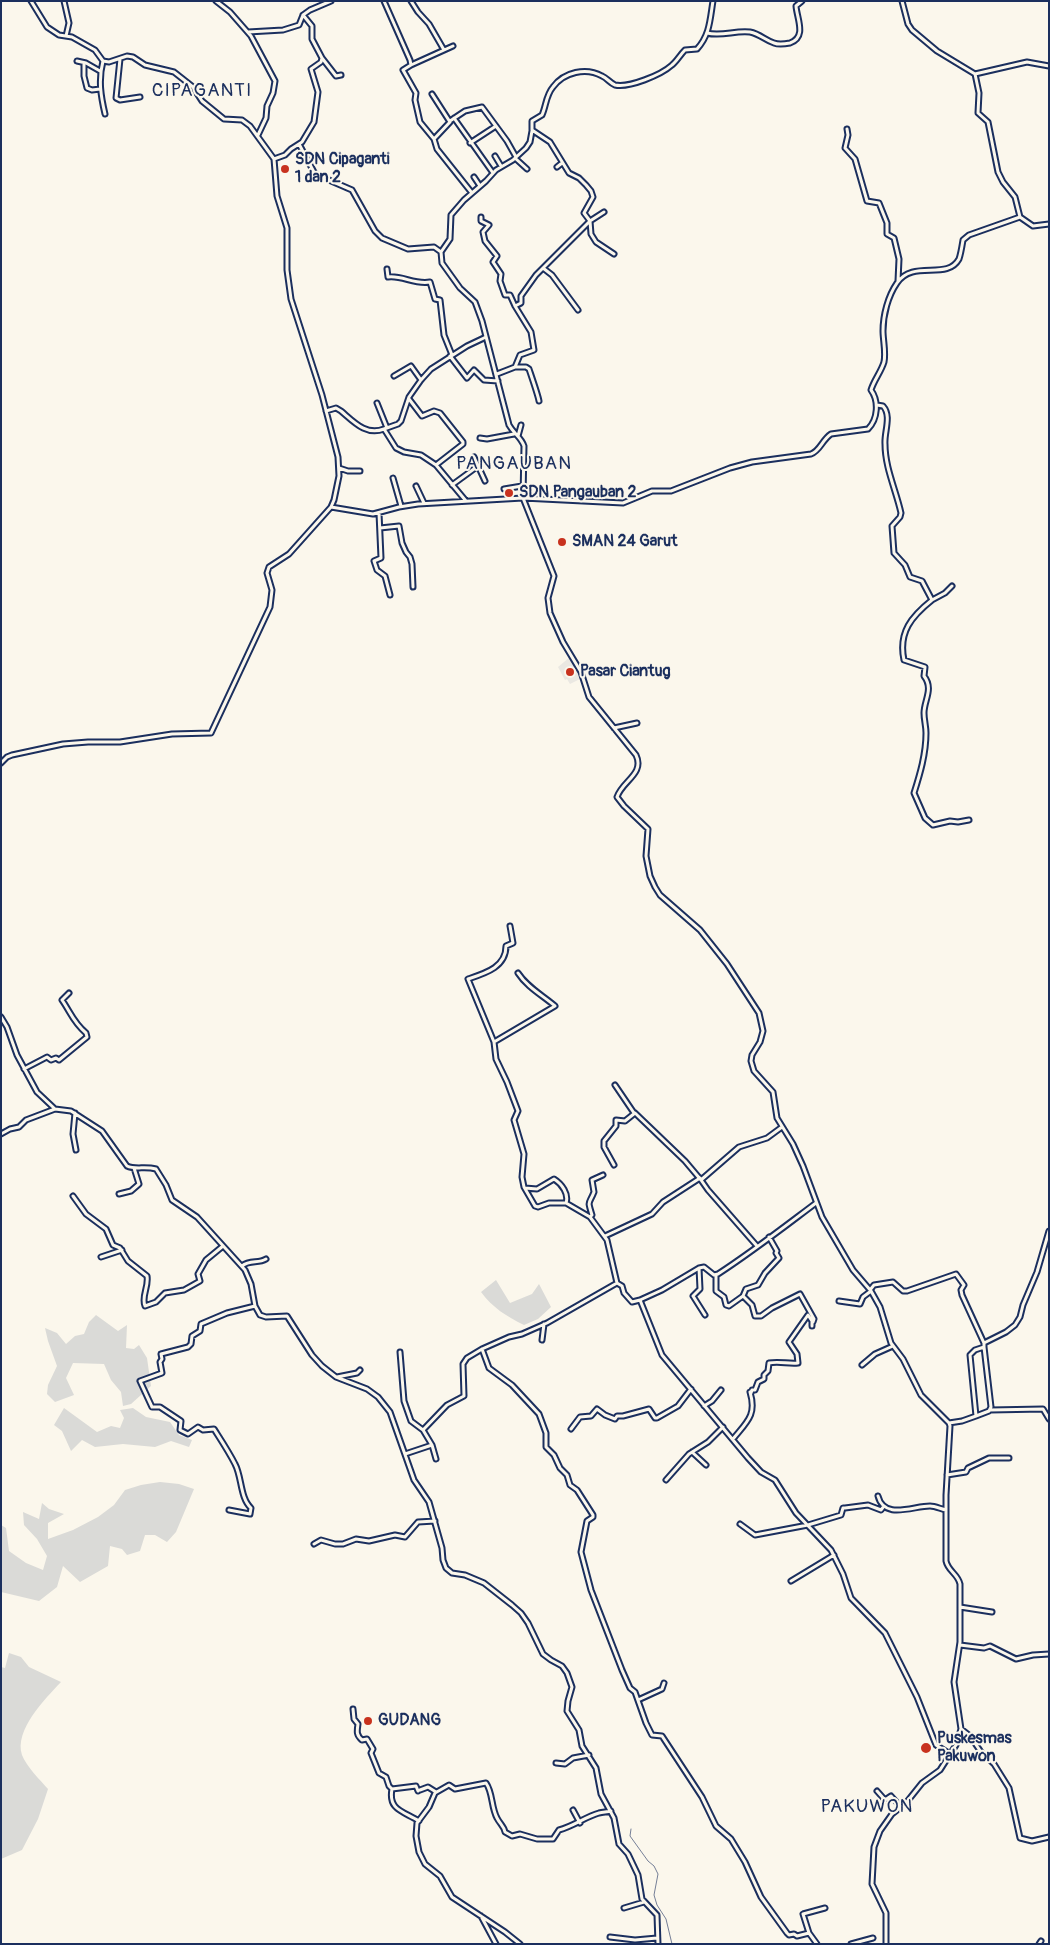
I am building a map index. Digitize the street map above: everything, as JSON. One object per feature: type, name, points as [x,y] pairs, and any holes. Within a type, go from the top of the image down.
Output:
[{"type":"street","points":[[31,1],[47,27],[60,35],[81,41],[95,50],[103,62]]},
{"type":"street","points":[[64,1],[69,23],[66,36]]},
{"type":"street","points":[[216,1],[230,12],[248,32],[273,76],[275,84],[267,106],[266,118],[258,135]]},
{"type":"street","points":[[248,32],[291,29],[299,25],[303,15],[310,10],[331,1]]},
{"type":"street","points":[[384,1],[410,64]]},
{"type":"street","points":[[411,1],[429,24],[444,50]]},
{"type":"street","points":[[713,1],[711,20],[707,33],[698,48],[684,50],[673,65],[654,76],[628,84],[614,85],[603,76],[586,72],[576,72],[565,76],[551,91],[542,115],[532,121],[530,142],[516,158],[493,173],[451,215],[450,239],[441,252],[442,262],[447,270],[460,288],[475,302],[509,426],[522,440],[524,446],[523,498],[536,536],[554,576],[554,582],[548,598],[550,613],[563,642],[581,672],[589,697],[639,761],[638,769],[618,797],[624,806],[648,829],[646,843],[650,876],[660,894],[700,930],[727,964],[745,993],[756,1006],[763,1031],[760,1042],[752,1055],[751,1061],[754,1071],[773,1092],[778,1118],[803,1166],[822,1217],[853,1270],[870,1290],[880,1307],[893,1346],[903,1359],[921,1395],[949,1423],[946,1562],[948,1568],[959,1580],[960,1645],[954,1682],[960,1730],[956,1744],[940,1770],[922,1783],[906,1803],[892,1814],[875,1841],[872,1862],[872,1884],[886,1913],[886,1944]]},
{"type":"street","points":[[707,33],[722,35],[736,32],[752,32],[762,35],[776,44],[796,41],[800,34],[796,6],[802,1]]},
{"type":"street","points":[[902,1],[908,24],[912,30],[946,56],[975,74],[1027,62],[1049,66]]},
{"type":"street","points":[[303,15],[312,26],[312,39],[322,58],[336,76],[341,74]]},
{"type":"street","points":[[453,46],[410,64],[402,70],[416,93],[415,100],[420,122],[434,139],[436,149],[472,193]]},
{"type":"street","points":[[1,763],[6,757],[12,755],[62,744],[120,742],[172,734],[208,734],[212,731],[270,607],[272,594],[267,573],[269,567],[288,554],[331,507],[334,500],[339,468],[326,411],[308,348],[291,299],[287,270],[287,228],[277,196],[274,159],[258,135],[245,121],[224,119],[202,101],[193,87],[174,72],[145,65],[133,57],[127,56],[103,62]]},
{"type":"street","points":[[120,58],[116,98],[120,100],[140,97]]},
{"type":"street","points":[[274,159],[285,155],[291,148],[300,144],[314,122],[318,92],[311,69],[322,58]]},
{"type":"street","points":[[77,61],[100,71]]},
{"type":"street","points":[[103,62],[100,71],[100,89],[105,114]]},
{"type":"street","points":[[84,63],[84,76],[87,88],[92,90],[100,89]]},
{"type":"street","points":[[975,74],[979,93],[978,113],[988,122],[998,172],[1015,197],[1020,217],[1033,226],[1049,224]]},
{"type":"street","points":[[432,94],[450,121]]},
{"type":"street","points":[[434,139],[454,118],[465,111],[482,107],[507,141],[516,158],[527,169]]},
{"type":"street","points":[[454,118],[493,173]]},
{"type":"street","points":[[470,143],[496,126]]},
{"type":"street","points":[[331,507],[360,513],[379,513],[401,506],[523,498],[623,503],[652,491],[671,491],[710,474],[752,462],[811,454],[818,451],[826,437],[831,434],[868,429],[874,421],[877,404],[876,396],[871,390],[884,361],[883,330],[885,313],[898,281],[899,261],[894,240],[888,234],[887,223],[879,203],[867,201],[855,159],[844,146],[848,135],[847,129]]},
{"type":"street","points":[[532,130],[550,142],[569,173],[579,178],[591,191],[593,197],[584,213],[590,221],[592,227],[591,234],[596,242],[614,254]]},
{"type":"street","points":[[300,144],[315,174],[352,190],[375,231],[382,238],[405,249],[434,247],[441,252]]},
{"type":"street","points":[[495,156],[501,166]]},
{"type":"street","points":[[557,167],[562,163]]},
{"type":"street","points":[[474,177],[480,186]]},
{"type":"street","points":[[516,306],[521,304],[520,296],[543,268],[590,221],[604,212]]},
{"type":"street","points":[[481,217],[481,221],[489,225],[483,232],[485,240],[497,256],[493,262],[500,273],[500,281],[504,293],[505,295],[510,295],[531,332],[534,350],[520,355],[515,367]]},
{"type":"street","points":[[898,281],[914,271],[935,271],[947,268],[957,262],[965,237],[1020,217]]},
{"type":"street","points":[[543,268],[552,274],[578,310]]},
{"type":"street","points":[[387,269],[388,277],[396,276],[423,283],[430,282],[435,299],[440,300],[444,335],[451,355],[467,378],[474,370],[484,380],[498,381]]},
{"type":"street","points":[[326,411],[336,408],[341,410],[365,431],[375,431],[398,424],[401,421],[409,398],[431,369],[451,355],[486,337]]},
{"type":"street","points":[[394,376],[411,366],[421,380]]},
{"type":"street","points":[[496,374],[515,367],[526,367],[529,369],[539,401]]},
{"type":"street","points":[[409,398],[422,416],[434,411],[440,413],[463,442],[463,444],[436,464]]},
{"type":"street","points":[[376,404],[393,445],[398,450],[421,456],[436,464],[466,502]]},
{"type":"street","points":[[877,404],[883,406],[887,413],[884,445],[886,464],[901,513],[892,526],[893,550],[905,565],[910,577],[922,582],[932,600]]},
{"type":"street","points":[[516,435],[521,425]]},
{"type":"street","points":[[480,438],[487,439],[516,435]]},
{"type":"street","points":[[474,456],[485,481]]},
{"type":"street","points":[[452,485],[478,466]]},
{"type":"street","points":[[339,468],[348,471],[360,471]]},
{"type":"street","points":[[393,478],[401,506]]},
{"type":"street","points":[[416,486],[424,504]]},
{"type":"street","points":[[504,489],[522,486]]},
{"type":"street","points":[[379,513],[381,557],[374,562],[377,570],[385,576],[390,595]]},
{"type":"street","points":[[380,528],[399,526],[402,543],[412,564],[411,578],[413,587]]},
{"type":"street","points":[[952,586],[915,615],[902,644],[904,660],[925,667],[924,676],[928,681],[928,699],[924,715],[926,731],[922,766],[914,793],[925,818],[933,825],[950,821],[969,820]]},
{"type":"street","points":[[614,728],[637,723]]},
{"type":"street","points":[[510,926],[513,943],[506,946],[506,954],[501,963],[487,972],[468,979],[494,1042],[496,1059],[518,1111],[514,1120],[524,1154],[522,1177],[524,1188],[532,1203],[538,1207],[549,1203],[566,1203],[590,1217],[605,1236],[612,1254],[617,1283],[622,1286],[624,1293],[632,1302],[662,1290],[699,1268],[704,1267],[716,1275]]},
{"type":"street","points":[[494,1042],[555,1006],[529,987],[518,973]]},
{"type":"street","points":[[24,1069],[46,1057],[51,1060],[56,1058],[59,1060],[87,1037],[86,1033],[71,1018],[62,1000],[69,993]]},
{"type":"street","points":[[1,1017],[7,1027],[17,1055],[37,1092],[54,1109]]},
{"type":"street","points":[[615,1085],[634,1113],[638,1114],[700,1179],[757,1246]]},
{"type":"street","points":[[1,1134],[19,1127],[27,1119],[54,1109],[75,1113],[102,1131],[127,1166],[156,1169],[166,1185],[172,1200],[197,1217],[242,1266],[249,1276],[255,1306],[260,1315],[266,1317],[283,1315],[289,1317],[312,1355],[322,1366],[336,1377],[367,1388],[385,1405],[390,1412],[414,1480],[427,1498],[435,1521],[446,1568],[452,1573],[469,1576],[484,1583],[512,1604],[528,1623],[543,1654],[562,1666],[567,1673],[572,1687],[567,1711],[579,1730],[582,1746],[596,1768],[601,1794],[611,1811],[619,1844],[628,1854],[638,1875],[640,1893],[644,1902],[657,1914],[658,1944]]},
{"type":"street","points":[[75,1113],[73,1134],[76,1150]]},
{"type":"street","points":[[614,1165],[604,1147],[604,1141],[616,1126],[616,1120],[626,1120],[634,1113]]},
{"type":"street","points":[[605,1236],[652,1214],[663,1202],[690,1182],[700,1179],[739,1147],[766,1138],[782,1127]]},
{"type":"street","points":[[120,1194],[131,1191],[139,1184],[134,1168]]},
{"type":"street","points":[[590,1217],[592,1215],[588,1206],[594,1192],[592,1180],[603,1175]]},
{"type":"street","points":[[524,1188],[537,1189],[554,1179],[558,1181],[566,1193],[568,1201],[566,1203]]},
{"type":"street","points":[[74,1196],[86,1214],[106,1229],[114,1245],[122,1250],[128,1261],[147,1276],[148,1285],[143,1298],[146,1306],[156,1302],[164,1293],[184,1290],[200,1281],[198,1274],[206,1260],[224,1246]]},
{"type":"street","points":[[716,1275],[816,1203]]},
{"type":"street","points":[[976,1416],[969,1356],[1015,1325],[1020,1317],[1037,1272],[1049,1231]]},
{"type":"street","points":[[716,1275],[716,1291],[724,1297],[726,1304],[729,1306],[743,1296],[746,1289],[758,1285],[765,1273],[779,1258],[769,1237]]},
{"type":"street","points":[[101,1257],[122,1250]]},
{"type":"street","points":[[242,1266],[250,1261],[266,1259]]},
{"type":"street","points":[[699,1268],[700,1289],[694,1296],[705,1315]]},
{"type":"street","points":[[839,1301],[860,1304],[863,1297],[874,1285],[893,1282],[903,1291],[907,1291],[956,1274],[964,1285],[961,1290],[962,1295],[984,1345],[990,1410]]},
{"type":"street","points":[[424,1430],[447,1405],[464,1396],[463,1364],[467,1358],[482,1349],[544,1324],[617,1283]]},
{"type":"street","points":[[733,1439],[751,1417],[753,1406],[750,1392],[758,1387],[758,1382],[764,1380],[764,1375],[768,1372],[769,1363],[780,1361],[787,1364],[798,1363],[797,1354],[789,1342],[808,1315],[812,1324],[814,1319],[800,1294],[772,1308],[761,1316],[755,1316],[752,1305],[743,1296]]},
{"type":"street","points":[[640,1300],[662,1355],[680,1379],[691,1389],[760,1471],[775,1480],[796,1513],[808,1524],[834,1555],[851,1598],[885,1633],[917,1697],[936,1745],[950,1754]]},
{"type":"street","points":[[229,1510],[250,1514],[251,1508],[246,1503],[244,1492],[240,1486],[240,1476],[236,1465],[214,1429],[203,1430],[198,1427],[186,1434],[180,1430],[181,1421],[159,1406],[152,1407],[140,1381],[162,1373],[161,1354],[188,1347],[191,1344],[192,1336],[200,1331],[201,1324],[227,1313],[255,1306]]},
{"type":"street","points":[[542,1340],[544,1324]]},
{"type":"street","points":[[862,1365],[875,1354],[893,1346]]},
{"type":"street","points":[[482,1349],[489,1368],[512,1385],[539,1414],[546,1433],[546,1447],[552,1452],[558,1466],[567,1475],[570,1485],[577,1490],[593,1514],[593,1517],[587,1521],[586,1528],[584,1529],[585,1538],[581,1552],[583,1561],[597,1609],[630,1688],[635,1692],[652,1735],[662,1736],[673,1754],[684,1766],[685,1772],[706,1802],[714,1822],[731,1840],[747,1866],[761,1897],[782,1928],[789,1935],[799,1936],[810,1933]]},
{"type":"street","points":[[400,1352],[404,1401],[412,1421],[424,1430],[432,1445],[436,1459]]},
{"type":"street","points":[[336,1377],[356,1373],[360,1370]]},
{"type":"street","points":[[571,1430],[580,1416],[590,1416],[596,1409],[615,1419],[617,1416],[649,1409],[656,1418],[678,1406],[691,1389]]},
{"type":"street","points":[[704,1406],[712,1402],[721,1390]]},
{"type":"street","points":[[949,1423],[962,1421],[990,1410],[1043,1409],[1049,1419]]},
{"type":"street","points":[[666,1480],[692,1452],[706,1444],[723,1427]]},
{"type":"street","points":[[406,1454],[432,1445]]},
{"type":"street","points":[[692,1452],[706,1464]]},
{"type":"street","points":[[947,1475],[966,1472],[968,1468],[989,1458],[1009,1458]]},
{"type":"street","points":[[878,1496],[880,1503],[896,1511],[929,1506],[946,1510]]},
{"type":"street","points":[[740,1524],[755,1535],[841,1515],[843,1508],[868,1505],[881,1510],[884,1506]]},
{"type":"street","points":[[314,1544],[321,1540],[334,1544],[343,1544],[356,1539],[369,1541],[395,1535],[405,1537],[418,1522],[435,1521]]},
{"type":"street","points":[[791,1581],[834,1555]]},
{"type":"street","points":[[960,1606],[992,1612]]},
{"type":"street","points":[[960,1645],[984,1648],[990,1646],[1016,1659],[1049,1654]]},
{"type":"street","points":[[638,1700],[662,1689],[664,1682]]},
{"type":"street","points":[[353,1709],[358,1735],[362,1740],[367,1739],[370,1741],[373,1749],[371,1753],[379,1773],[386,1777],[392,1789],[390,1799],[393,1807],[419,1821]]},
{"type":"street","points":[[960,1730],[970,1736],[981,1752],[994,1764],[1009,1788],[1020,1838],[1032,1841],[1049,1837]]},
{"type":"street","points":[[556,1763],[565,1764],[573,1758],[589,1755]]},
{"type":"street","points":[[520,1944],[452,1896],[440,1876],[425,1864],[416,1840],[416,1826],[430,1807],[433,1796],[448,1785],[456,1789],[487,1784],[497,1818],[504,1827],[505,1832],[512,1836],[520,1834],[537,1839],[555,1838],[559,1830],[602,1812],[611,1811]]},
{"type":"street","points":[[392,1789],[416,1786],[419,1790],[428,1787],[437,1792]]},
{"type":"street","points":[[877,1791],[885,1800],[891,1796],[901,1808]]},
{"type":"street","points":[[573,1810],[580,1822]]},
{"type":"street","points":[[624,1908],[644,1902]]},
{"type":"street","points":[[818,1944],[810,1933],[803,1914],[825,1908]]},
{"type":"street","points":[[480,1914],[496,1944]]},
{"type":"street","points":[[610,1938],[635,1940],[657,1938]]},
{"type":"street","points":[[851,1944],[873,1938]]},
{"type":"shaded area","name":"Pasar Ciantug","points":[[570,657],[582,678],[570,684],[567,679],[565,680],[558,667]]},
{"type":"shaded area","points":[[496,1280],[510,1303],[532,1294],[539,1284],[551,1307],[538,1319],[524,1325],[500,1311],[481,1292]]},
{"type":"shaded area","points":[[96,1315],[118,1331],[127,1325],[126,1348],[134,1349],[139,1345],[147,1358],[151,1386],[131,1404],[123,1406],[121,1392],[111,1380],[104,1364],[73,1363],[66,1378],[74,1395],[55,1402],[47,1394],[48,1385],[57,1366],[45,1328],[57,1333],[66,1344],[75,1336],[84,1334],[89,1322]]},
{"type":"shaded area","points":[[64,1408],[97,1432],[111,1426],[120,1428],[124,1418],[120,1410],[133,1408],[146,1417],[170,1422],[179,1435],[192,1440],[189,1447],[171,1441],[155,1447],[123,1444],[95,1447],[82,1440],[71,1451],[62,1431],[54,1425]]},
{"type":"shaded area","points":[[160,1482],[179,1484],[194,1489],[176,1532],[167,1542],[155,1535],[145,1535],[140,1551],[127,1555],[122,1549],[110,1546],[108,1566],[80,1582],[63,1566],[57,1587],[39,1601],[1,1592],[1,1525],[6,1528],[9,1551],[26,1563],[43,1570],[47,1556],[37,1539],[24,1525],[23,1512],[39,1519],[42,1503],[49,1509],[64,1514],[48,1523],[48,1539],[73,1530],[98,1517],[114,1505],[125,1490]]},
{"type":"shaded area","points":[[9,1653],[21,1657],[29,1667],[61,1682],[32,1716],[22,1735],[22,1755],[48,1789],[38,1819],[22,1850],[1,1859],[1,1667],[5,1668]]},
{"type":"waterway","points":[[631,1829],[630,1836],[648,1861],[654,1866],[658,1874],[654,1895],[657,1905],[666,1919],[672,1944]]},
{"type":"place","name":"SDN Cipaganti 1 dan 2","points":[[285,169]]},
{"type":"place","name":"SDN Pangauban 2","points":[[509,493]]},
{"type":"place","name":"SMAN 24 Garut","points":[[562,542]]},
{"type":"place","name":"Pasar Ciantug","points":[[570,672]]},
{"type":"place","name":"GUDANG","points":[[368,1721]]},
{"type":"place","name":"Puskesmas Pakuwon","points":[[926,1748]]},
{"type":"district","name":"CIPAGANTI","points":[[202,91]]},
{"type":"district","name":"PANGAUBAN","points":[[514,464]]},
{"type":"district","name":"PAKUWON","points":[[867,1807]]}]
